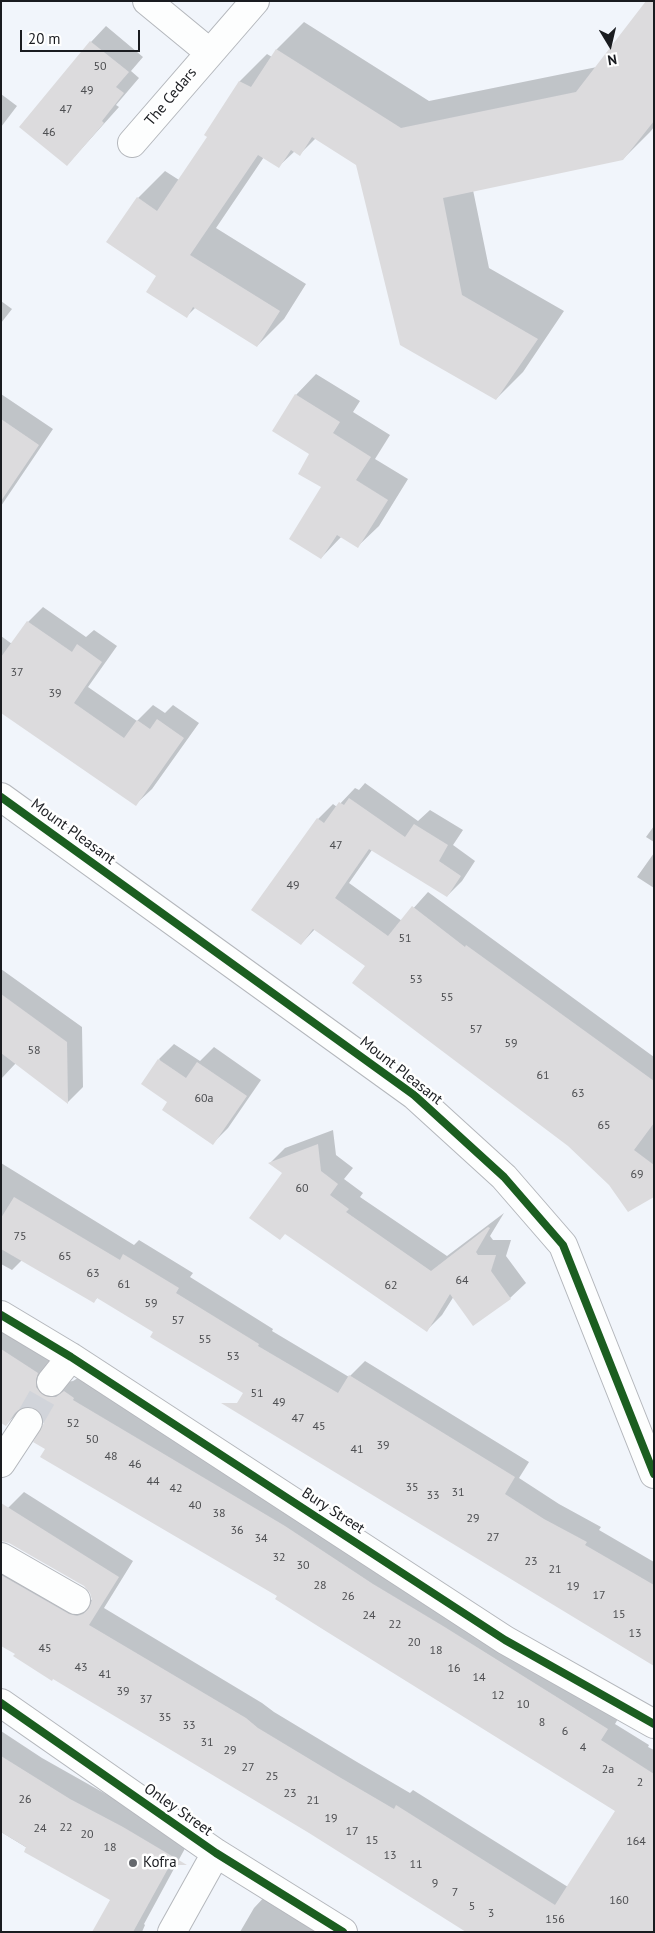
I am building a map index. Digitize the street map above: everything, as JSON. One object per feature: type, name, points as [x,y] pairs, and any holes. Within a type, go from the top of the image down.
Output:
[{"type":"street","points":[[147,1],[209,52]]},
{"type":"street","name":"The Cedars","points":[[132,143],[209,52],[256,1]]},
{"type":"street","name":"Mount Pleasant","points":[[1,797],[414,1095],[504,1177],[563,1245],[654,1474]]},
{"type":"street","name":"Bury Street","points":[[1,1315],[71,1357],[505,1640],[654,1724]]},
{"type":"street","points":[[51,1382],[71,1357]]},
{"type":"street","points":[[1,1463],[28,1422]]},
{"type":"street","points":[[1,1556],[76,1600]]},
{"type":"street","name":"Onley Street","points":[[1,1704],[216,1853],[343,1932]]},
{"type":"street","points":[[172,1932],[216,1853]]},
{"type":"building","points":[[646,1],[654,1],[654,121],[623,160],[443,198],[462,295],[538,339],[496,400],[400,345],[356,165],[312,137],[300,156],[291,150],[279,168],[258,155],[190,255],[280,311],[257,347],[193,307],[187,318],[146,292],[156,276],[106,242],[137,197],[157,211],[207,137],[204,135],[239,81],[251,87],[276,49],[401,128],[576,92]]},
{"type":"building","points":[[90,41],[129,72],[116,87],[124,93],[102,121],[104,123],[67,166],[19,127]]},
{"type":"building","points":[[295,394],[340,422],[333,433],[371,457],[356,480],[388,500],[358,548],[337,535],[321,559],[289,539],[321,487],[298,474],[309,454],[272,431]]},
{"type":"building","points":[[1,419],[39,445],[1,501]]},
{"type":"building","points":[[27,621],[72,652],[77,644],[102,662],[74,703],[124,738],[137,720],[150,729],[157,719],[184,738],[136,806],[1,713],[1,657]]},
{"type":"building","points":[[349,798],[405,837],[414,824],[448,845],[439,861],[461,876],[447,897],[369,849],[335,898],[388,936],[412,906],[465,947],[466,945],[654,1081],[654,1123],[634,1150],[654,1165],[654,1197],[628,1212],[609,1185],[568,1146],[352,983],[365,966],[313,929],[301,945],[251,910],[317,818],[324,823],[339,802],[344,805]]},
{"type":"building","points":[[1,994],[67,1042],[68,1104],[1,1053]]},
{"type":"building","points":[[158,1059],[186,1078],[197,1062],[247,1096],[213,1145],[162,1110],[167,1102],[141,1084]]},
{"type":"building","points":[[318,1144],[321,1171],[338,1184],[330,1195],[349,1209],[346,1212],[431,1271],[488,1227],[490,1228],[476,1252],[478,1255],[496,1255],[491,1271],[511,1299],[473,1326],[450,1294],[427,1332],[285,1234],[280,1240],[249,1218],[282,1173],[268,1163]]},
{"type":"building","points":[[14,1197],[120,1260],[123,1254],[179,1288],[176,1293],[259,1344],[258,1346],[338,1393],[349,1375],[515,1477],[505,1494],[544,1519],[587,1542],[585,1545],[654,1585],[654,1666],[221,1403],[237,1403],[243,1393],[150,1337],[153,1332],[97,1298],[94,1303],[1,1249],[1,1218]]},
{"type":"building","points":[[1,1349],[38,1373],[36,1387],[42,1394],[56,1397],[64,1391],[74,1398],[73,1400],[285,1526],[373,1584],[608,1729],[601,1740],[654,1774],[654,1932],[466,1932],[309,1833],[53,1679],[52,1681],[1,1646],[1,1575],[69,1614],[77,1616],[83,1614],[89,1608],[92,1600],[90,1593],[84,1586],[9,1543],[1,1541],[1,1503],[119,1577],[89,1625],[246,1718],[258,1728],[341,1778],[394,1809],[396,1805],[555,1905],[615,1811],[275,1599],[277,1596],[40,1457],[45,1449],[33,1442],[44,1423],[42,1415],[37,1409],[29,1406],[21,1408],[6,1426],[1,1423]]},
{"type":"building","points":[[1,1756],[70,1799],[123,1827],[187,1865],[170,1865],[133,1932],[92,1932],[110,1900],[24,1852],[26,1847],[1,1832]]},
{"type":"tunnel","points":[[28,1422],[51,1382]]},
{"type":"cycle path","points":[[1,797],[414,1095],[504,1177],[563,1245],[654,1474]]},
{"type":"cycle path","points":[[1,1315],[71,1357],[505,1640],[654,1724]]},
{"type":"cycle path","points":[[1,1703],[216,1853],[343,1932]]},
{"type":"place","name":"Kofra","points":[[133,1863]]}]
